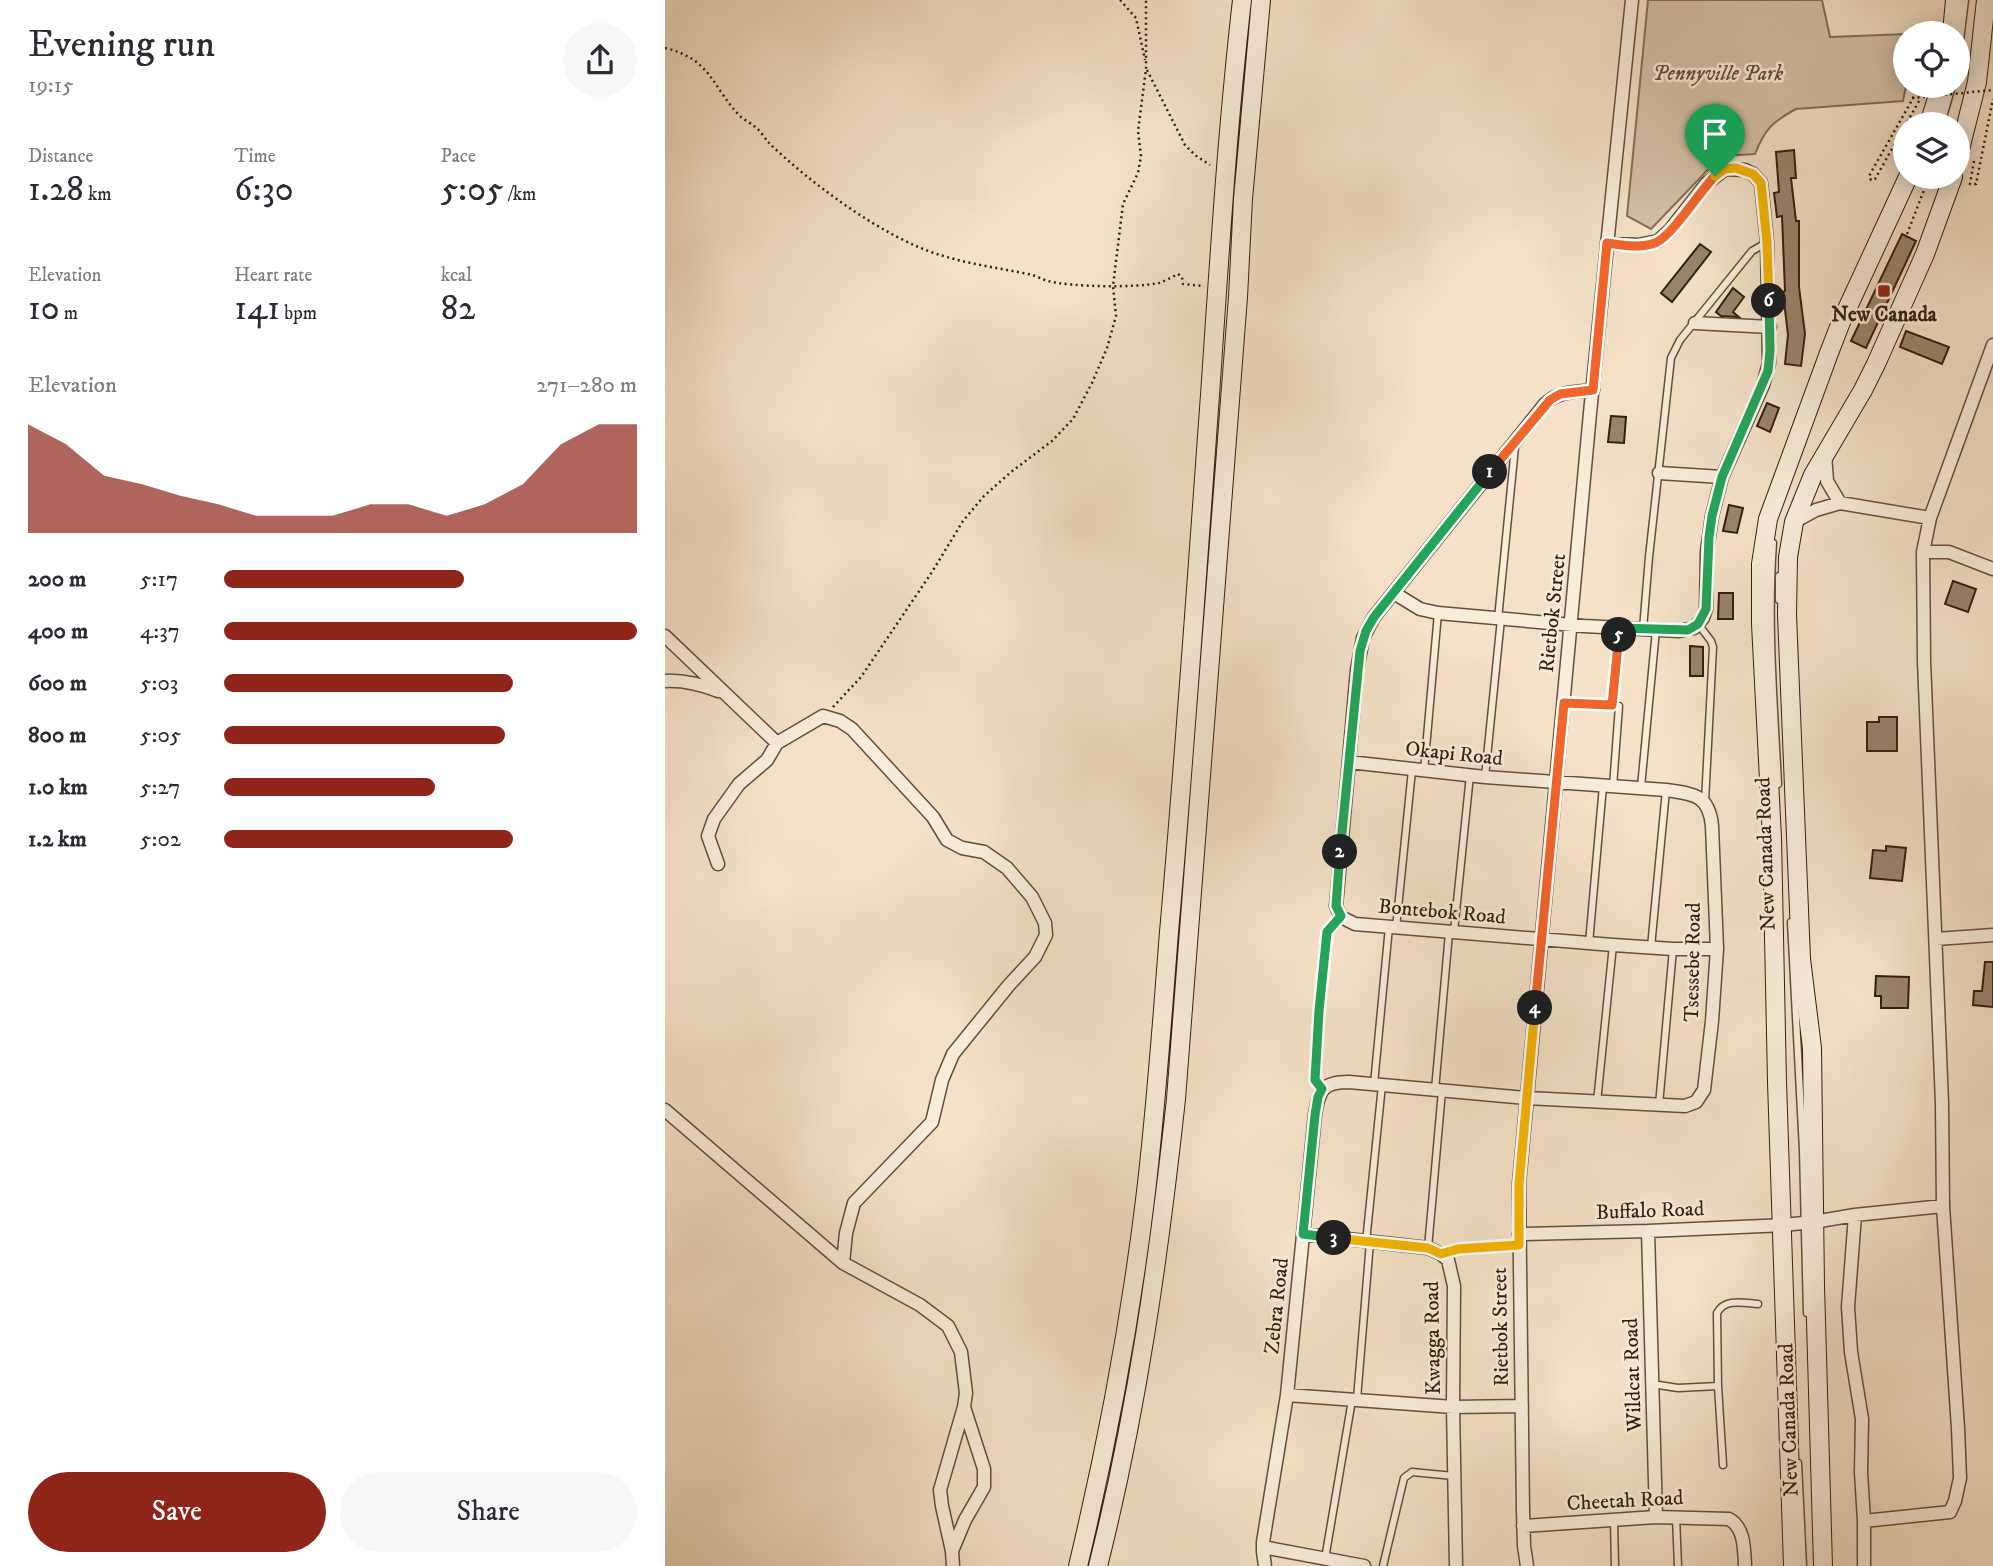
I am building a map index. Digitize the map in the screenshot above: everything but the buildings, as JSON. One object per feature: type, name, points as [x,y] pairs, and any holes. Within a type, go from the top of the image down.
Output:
[{"type":"main road","points":[[1078,1566],[1106,1441],[1124,1343],[1152,1142],[1226,171],[1242,0]]},
{"type":"main road","points":[[1098,1566],[1142,1358],[1175,1112],[1238,297],[1243,199],[1261,0]]},
{"type":"main road","points":[[1953,21],[1955,0]]},
{"type":"main road","points":[[1969,112],[1977,82],[1982,4]]},
{"type":"main road","name":"New Canada Road","points":[[1793,1566],[1788,1224],[1777,1070],[1772,838],[1761,624],[1761,565],[1768,519],[1837,332],[1903,189]]},
{"type":"main road","name":"New Canada Road","points":[[1823,1566],[1810,1222],[1814,1184],[1812,1048],[1801,959],[1787,615],[1788,557],[1794,522],[1813,475],[1876,364],[1925,254],[1949,189]]},
{"type":"street","name":"Rietbok Street","points":[[1527,1566],[1523,1526],[1519,1184],[1632,0]]},
{"type":"street","points":[[1394,593],[1420,609],[1438,613],[1571,625],[1688,630],[1703,618],[1707,603],[1708,544],[1722,477],[1768,371],[1770,327],[1767,242],[1761,183],[1745,170],[1721,170],[1658,242],[1638,245],[1607,243]]},
{"type":"street","points":[[1695,323],[1770,327]]},
{"type":"street","points":[[1864,1521],[1950,1512],[1960,1478],[1943,1206],[1944,1174],[1924,674],[1923,552],[1930,518],[1993,345]]},
{"type":"street","points":[[1341,916],[1336,902],[1357,670],[1363,638],[1374,617],[1539,411],[1560,394],[1593,390]]},
{"type":"street","points":[[1825,454],[1827,481],[1840,503]]},
{"type":"street","points":[[1659,472],[1722,477]]},
{"type":"street","points":[[1794,522],[1816,510],[1840,503],[1930,518]]},
{"type":"street","points":[[1923,552],[1949,552],[1993,569]]},
{"type":"street","points":[[665,636],[777,743]]},
{"type":"street","points":[[665,681],[698,683],[725,693]]},
{"type":"street","points":[[718,864],[708,836],[714,819],[739,784],[767,760],[777,743],[823,716],[841,721],[852,729],[933,817],[947,840],[962,848],[984,852],[1007,868],[1032,897],[1045,923],[1046,935],[1035,957],[953,1054],[942,1080],[932,1122],[854,1203],[846,1233],[843,1263]]},
{"type":"street","name":"Okapi Road","points":[[1349,762],[1556,782]]},
{"type":"street","points":[[1556,782],[1666,790],[1695,795],[1705,802]]},
{"type":"street","name":"Tsessebe Road","points":[[1527,1098],[1685,1107],[1696,1102],[1704,1090],[1717,949],[1712,826],[1710,811],[1705,802]]},
{"type":"street","name":"Bontebok Road","points":[[1341,916],[1355,924],[1392,928],[1613,946],[1717,949]]},
{"type":"street","points":[[1935,939],[1993,935]]},
{"type":"street","points":[[1322,1089],[1334,1083],[1527,1098]]},
{"type":"street","name":"Zebra Road","points":[[1265,1566],[1263,1547],[1287,1395],[1315,1115],[1322,1089]]},
{"type":"street","points":[[665,1110],[843,1263],[921,1305],[948,1326],[961,1352],[966,1393],[940,1490],[953,1566]]},
{"type":"street","name":"Buffalo Road","points":[[1519,1240],[1788,1224],[1943,1206]]},
{"type":"street","points":[[1855,1215],[1848,1307],[1851,1352],[1862,1419],[1864,1566]]},
{"type":"street","name":"Wildcat Road","points":[[1648,1231],[1657,1517]]},
{"type":"street","name":"Kwagga Road","points":[[1303,1234],[1428,1248],[1448,1260],[1454,1286],[1456,1566]]},
{"type":"street","points":[[1287,1395],[1454,1407],[1522,1406]]},
{"type":"street","points":[[952,1551],[965,1520],[984,1487],[984,1468],[964,1407]]},
{"type":"street","name":"Cheetah Road","points":[[1523,1526],[1657,1517],[1729,1519],[1738,1525],[1741,1532],[1745,1566]]},
{"type":"street","points":[[1263,1547],[1355,1565]]},
{"type":"lane","points":[[1962,21],[1965,0]]},
{"type":"lane","points":[[1962,112],[1982,4]]},
{"type":"lane","points":[[1860,299],[1911,189]]},
{"type":"lane","name":"New Canada Road","points":[[1790,898],[1789,806],[1778,589],[1784,536],[1791,510],[1806,476],[1858,388],[1921,253],[1943,189]]},
{"type":"lane","points":[[1641,788],[1649,630],[1649,557],[1671,358],[1675,348],[1752,251],[1767,242]]},
{"type":"lane","name":"New Canada Road","points":[[1778,786],[1770,596],[1774,522],[1783,490],[1845,335]]},
{"type":"lane","points":[[1485,777],[1515,441]]},
{"type":"lane","points":[[1325,1559],[1354,1401],[1392,928],[1418,770],[1438,613]]},
{"type":"lane","points":[[1698,624],[1713,647],[1705,802]]},
{"type":"lane","points":[[1612,705],[1620,628]]},
{"type":"lane","points":[[1564,703],[1619,706],[1589,943]]},
{"type":"lane","points":[[1428,1248],[1451,933],[1470,775]]},
{"type":"lane","points":[[1651,947],[1666,790]]},
{"type":"lane","name":"New Canada Road","points":[[1780,828],[1785,1060]]},
{"type":"lane","name":"New Canada Road","points":[[1791,912],[1810,1222],[1808,1325]]},
{"type":"lane","points":[[1322,1089],[1315,1080],[1327,932],[1341,916]]},
{"type":"lane","points":[[1597,1102],[1613,946]]},
{"type":"lane","points":[[1659,1105],[1673,949]]},
{"type":"lane","points":[[1723,1465],[1716,1320],[1719,1308],[1726,1303],[1758,1304]]},
{"type":"lane","name":"New Canada Road","points":[[1809,1365],[1817,1566]]},
{"type":"lane","points":[[1652,1384],[1678,1388],[1718,1386]]},
{"type":"lane","name":"New Canada Road","points":[[1798,1451],[1803,1566]]},
{"type":"lane","points":[[1383,1566],[1404,1478],[1412,1472],[1454,1476]]},
{"type":"lane","points":[[1676,1517],[1678,1566]]},
{"type":"lane","points":[[1614,1521],[1615,1566]]},
{"type":"path","points":[[1120,0],[1136,18],[1146,69],[1185,145],[1195,155],[1226,171]]},
{"type":"path","points":[[823,716],[861,677],[963,521],[984,496],[1011,472],[1052,442],[1073,419],[1092,383],[1117,316],[1113,286],[1123,204],[1138,173],[1141,156],[1138,131],[1146,69],[1146,0]]},
{"type":"path","points":[[665,48],[692,58],[702,65],[742,117],[823,189],[882,228],[939,255],[986,267],[1031,274],[1050,281],[1113,286],[1160,282],[1178,274],[1182,277],[1183,284]]},
{"type":"path","points":[[1970,92],[1993,90]]},
{"type":"path","points":[[1912,98],[1869,176],[1871,180],[1875,179],[1913,111]]},
{"type":"path","points":[[1976,151],[1970,184],[1976,184],[1993,99]]},
{"type":"path","points":[[1907,233],[1924,189]]},
{"type":"path","points":[[1441,1254],[1519,1240]]},
{"type":"green space","name":"Pennyville Park","points":[[1648,0],[1822,0],[1830,37],[1893,35],[1893,98],[1904,98],[1903,101],[1796,109],[1770,127],[1755,154],[1721,156],[1651,229],[1627,216]]},
{"type":"place","name":"New Canada","points":[[1884,291]]},
{"type":"route","points":[[1736,168],[1753,174],[1761,183],[1767,242],[1770,351],[1768,371],[1722,477],[1707,551],[1707,603],[1703,618],[1694,628],[1688,630],[1620,628],[1612,705],[1564,703],[1523,1131],[1519,1184],[1519,1245],[1458,1249],[1441,1254],[1428,1248],[1303,1234],[1315,1115],[1322,1089],[1315,1080],[1319,1011],[1327,932],[1341,916],[1336,906],[1357,670],[1363,638],[1374,617],[1545,404],[1560,394],[1593,390],[1607,243],[1638,245],[1658,242],[1715,176],[1721,170],[1736,168]]}]
